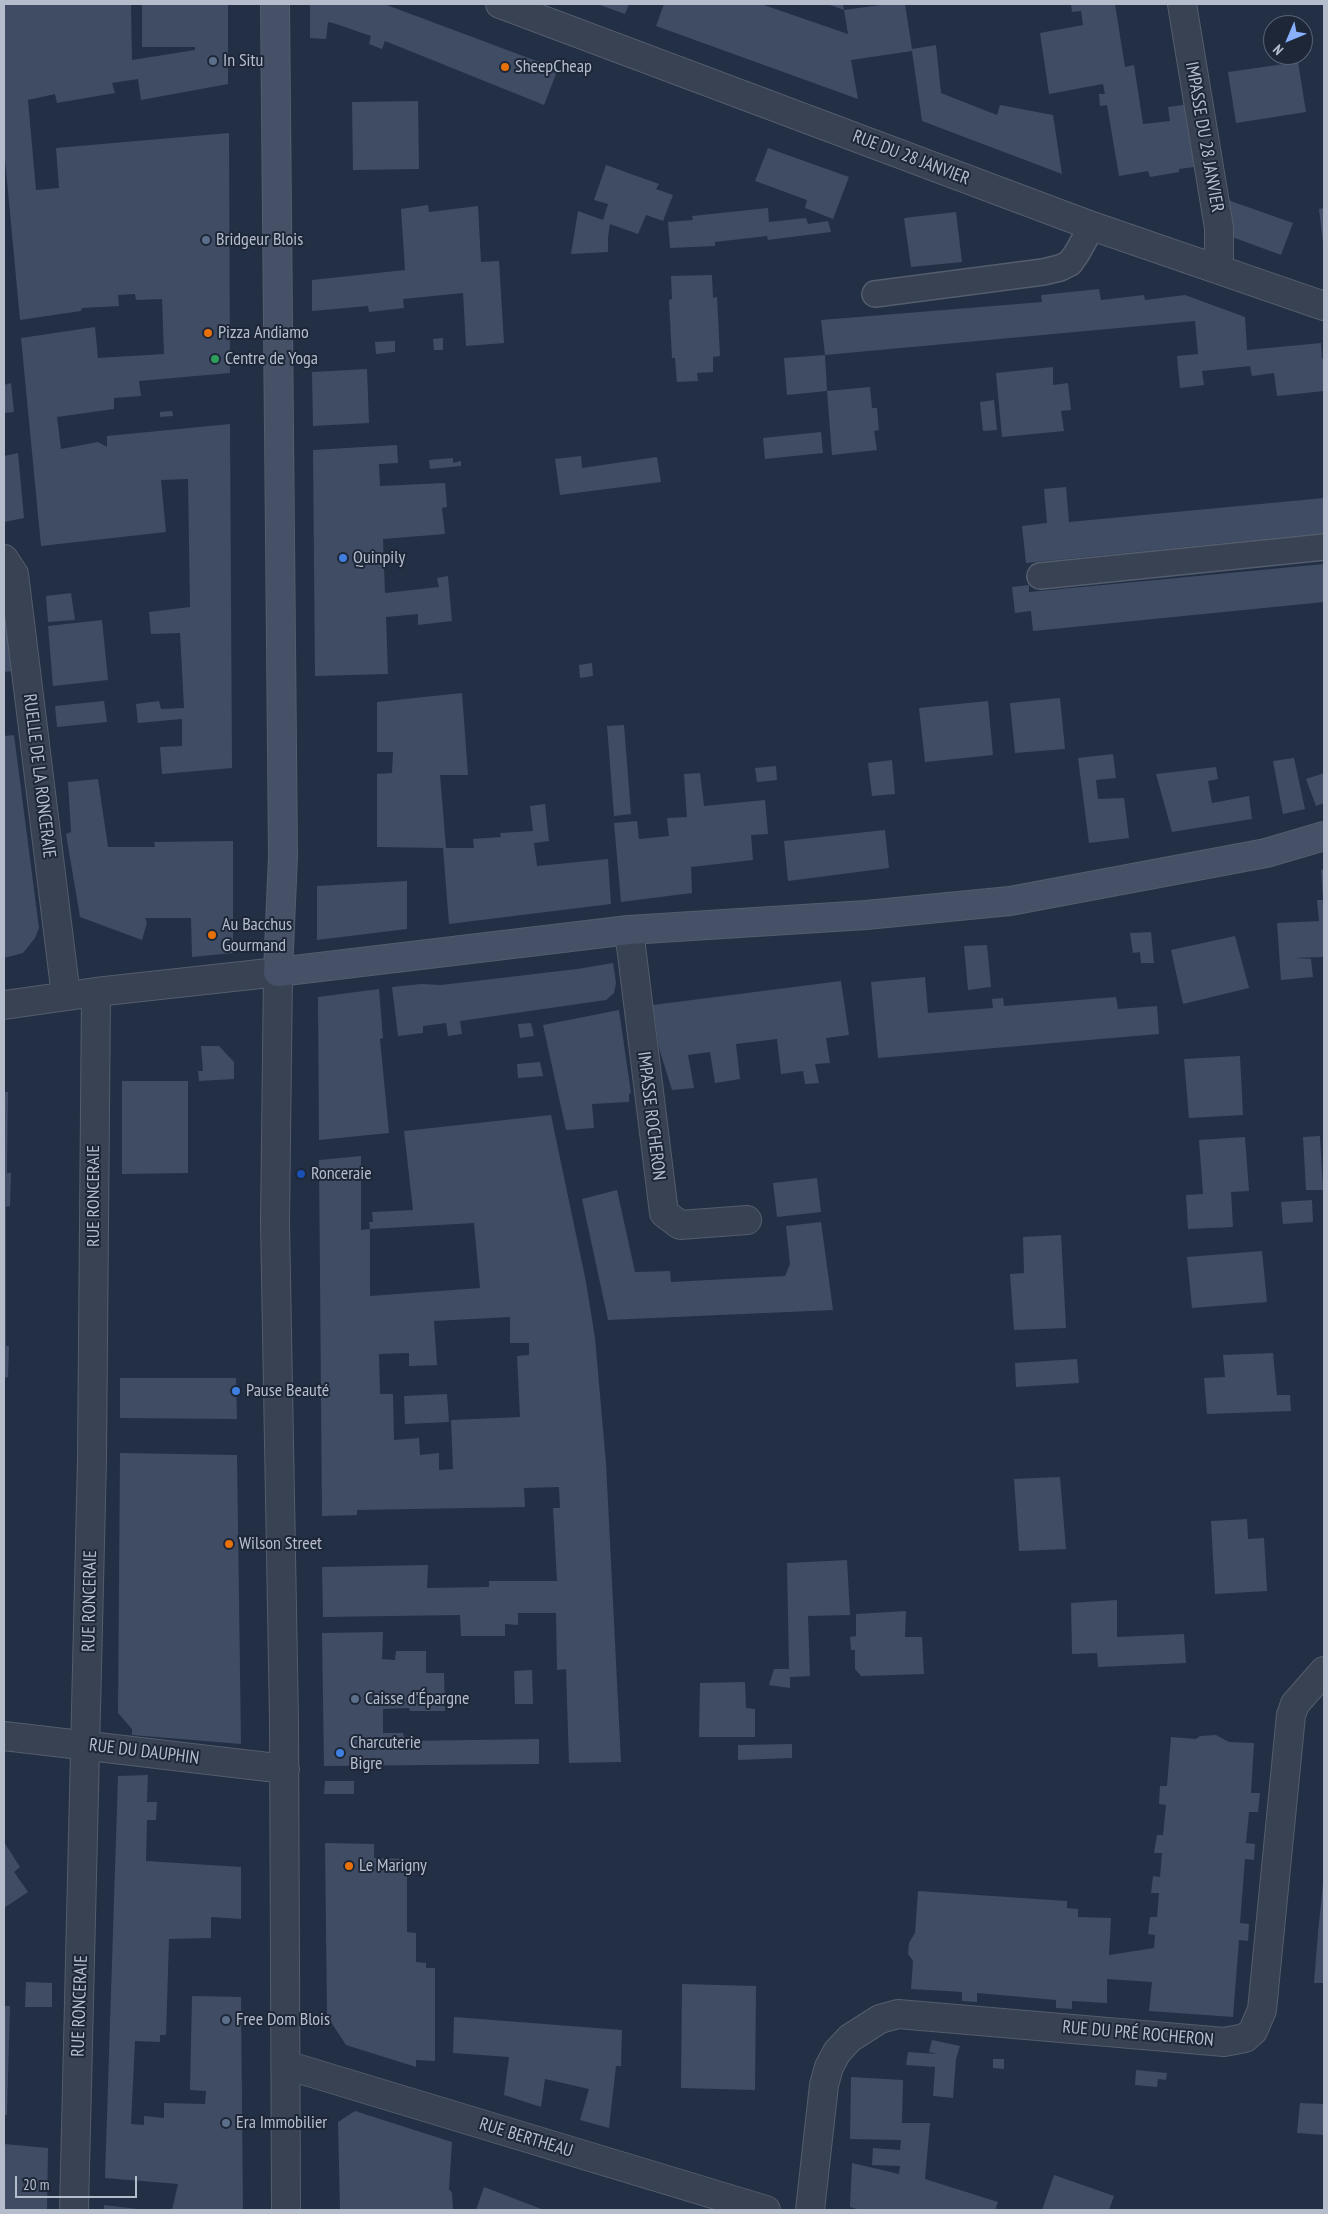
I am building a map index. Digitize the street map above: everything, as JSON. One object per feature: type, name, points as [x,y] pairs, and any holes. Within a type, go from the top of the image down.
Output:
[{"type":"street","points":[[275,4],[283,856],[278,972],[275,1222],[285,1769],[286,2210]]},
{"type":"street","name":"RUE DU 28 JANVIER","points":[[500,4],[1092,226],[1324,306]]},
{"type":"street","name":"IMPASSE DU 28 JANVIER","points":[[1182,4],[1220,228],[1219,270]]},
{"type":"street","name":"RUELLE DE LA RONCERAIE","points":[[4,559],[14,574],[66,996]]},
{"type":"street","points":[[4,1005],[96,992],[629,930],[866,914],[1010,901],[1266,853],[1324,836]]},
{"type":"street","name":"IMPASSE ROCHERON","points":[[629,930],[664,1213],[680,1226],[747,1220]]},
{"type":"street","name":"RUE RONCERAIE","points":[[74,2210],[87,1745],[96,992]]},
{"type":"street","name":"RUE DU PRÉ ROCHERON","points":[[810,2210],[824,2085],[829,2066],[837,2052],[850,2038],[880,2019],[898,2014],[1224,2042],[1245,2038],[1252,2031],[1262,2010],[1290,1715],[1295,1704],[1318,1677]]},
{"type":"street","name":"RUE DU DAUPHIN","points":[[4,1736],[285,1769]]},
{"type":"street","name":"RUE BERTHEAU","points":[[286,2065],[766,2210]]},
{"type":"lane","points":[[876,294],[1060,268],[1070,263],[1092,226]]},
{"type":"lane","points":[[1040,576],[1324,547]]},
{"type":"building","points":[[4,4],[131,4],[132,60],[195,50],[195,47],[142,47],[142,4],[228,4],[228,84],[141,100],[138,79],[112,83],[115,93],[57,103],[55,94],[28,100],[36,190],[59,188],[56,148],[229,133],[230,373],[139,381],[141,396],[114,398],[114,409],[57,417],[61,449],[98,442],[107,447],[107,436],[230,424],[232,768],[162,774],[160,747],[182,746],[182,719],[138,723],[136,704],[159,701],[161,709],[184,708],[180,633],[151,634],[149,612],[190,607],[188,479],[161,480],[166,532],[41,546],[21,338],[95,327],[98,358],[164,354],[162,299],[136,300],[135,294],[118,295],[119,306],[82,308],[81,311],[20,320],[4,149]]},
{"type":"building","points":[[310,4],[384,4],[558,69],[544,105],[385,41],[382,49],[369,44],[371,36],[333,23],[328,22],[326,39],[310,38]]},
{"type":"building","points":[[597,4],[629,4],[625,14]]},
{"type":"building","points":[[664,4],[761,4],[848,34],[844,10],[888,4],[905,4],[912,49],[936,45],[941,93],[997,115],[1000,105],[1053,115],[1062,174],[922,121],[912,51],[851,60],[858,99],[656,26]]},
{"type":"building","points":[[827,4],[843,4],[844,10]]},
{"type":"building","points":[[1071,4],[1115,4],[1125,67],[1134,65],[1143,124],[1170,121],[1168,107],[1190,104],[1202,166],[1179,169],[1179,172],[1150,177],[1148,171],[1119,176],[1107,105],[1100,106],[1099,94],[1105,94],[1103,84],[1049,94],[1040,33],[1083,25],[1081,11],[1072,12]]},
{"type":"building","points":[[1277,65],[1298,65],[1306,112],[1236,123],[1228,72]]},
{"type":"building","points":[[418,101],[419,169],[353,170],[352,102]]},
{"type":"building","points":[[768,148],[849,177],[833,219],[805,208],[807,200],[755,181]]},
{"type":"building","points":[[606,165],[659,184],[656,189],[673,195],[663,221],[646,215],[638,234],[610,224],[608,252],[571,254],[578,211],[603,220],[608,204],[594,200]]},
{"type":"building","points":[[1225,199],[1293,223],[1281,255],[1232,237]]},
{"type":"building","points":[[428,205],[429,212],[478,206],[481,262],[499,261],[504,343],[466,346],[463,293],[403,299],[404,308],[369,312],[368,306],[312,311],[312,280],[405,270],[401,209]]},
{"type":"building","points":[[768,208],[769,222],[806,218],[808,224],[828,221],[831,232],[768,240],[767,236],[715,242],[715,246],[670,248],[668,222],[693,220],[692,216]]},
{"type":"building","points":[[1324,208],[1324,242],[1323,243],[1319,209]]},
{"type":"building","points":[[956,212],[962,262],[911,267],[904,218]]},
{"type":"building","points":[[712,275],[713,298],[717,297],[720,356],[713,357],[713,372],[697,373],[698,381],[677,382],[675,358],[672,358],[669,300],[672,299],[671,276]]},
{"type":"building","points":[[1099,289],[1101,300],[1144,295],[1145,300],[1185,295],[1245,317],[1247,350],[1321,343],[1322,359],[1324,359],[1324,391],[1277,396],[1274,373],[1252,376],[1250,366],[1202,371],[1204,385],[1180,388],[1177,356],[1198,354],[1195,321],[825,355],[821,320],[1042,302],[1041,295]]},
{"type":"building","points":[[443,338],[443,350],[434,350],[433,339]]},
{"type":"building","points":[[395,341],[395,352],[376,354],[375,342]]},
{"type":"building","points":[[825,355],[827,391],[787,395],[784,358]]},
{"type":"building","points":[[1053,367],[1053,385],[1068,383],[1071,410],[1061,411],[1064,431],[1002,437],[996,373]]},
{"type":"building","points":[[367,369],[369,423],[313,426],[312,372]]},
{"type":"building","points":[[11,383],[14,412],[4,413],[4,385]]},
{"type":"building","points":[[870,387],[872,408],[877,408],[879,430],[874,431],[877,450],[832,455],[827,391]]},
{"type":"building","points":[[994,400],[997,430],[983,431],[980,402]]},
{"type":"building","points":[[172,411],[173,416],[160,417],[160,412]]},
{"type":"building","points":[[821,432],[823,453],[765,459],[763,438]]},
{"type":"building","points":[[397,445],[398,463],[379,464],[380,486],[445,483],[447,507],[442,508],[445,534],[383,539],[385,593],[439,587],[437,578],[448,576],[452,621],[418,625],[418,614],[386,617],[388,674],[315,676],[313,450]]},
{"type":"building","points":[[18,453],[24,518],[4,522],[4,456]]},
{"type":"building","points":[[581,456],[582,468],[657,457],[661,482],[560,495],[555,459]]},
{"type":"building","points":[[453,458],[453,463],[461,461],[461,466],[430,469],[429,460]]},
{"type":"building","points":[[1066,487],[1069,522],[1324,498],[1324,533],[1026,563],[1022,526],[1047,523],[1044,489]]},
{"type":"building","points":[[1324,564],[1324,602],[1033,631],[1031,611],[1015,613],[1012,587],[1029,585],[1029,592]]},
{"type":"building","points":[[71,593],[75,620],[48,622],[46,596]]},
{"type":"building","points":[[102,620],[108,680],[53,686],[48,626]]},
{"type":"building","points":[[7,621],[13,671],[4,672],[4,622]]},
{"type":"building","points":[[592,663],[593,676],[580,678],[579,665]]},
{"type":"building","points":[[462,693],[468,775],[440,775],[446,848],[474,848],[473,839],[501,837],[500,833],[533,831],[530,806],[545,804],[549,841],[534,843],[537,866],[608,859],[611,904],[449,924],[443,848],[377,847],[377,774],[392,773],[393,752],[377,752],[377,702]]},
{"type":"building","points":[[1060,698],[1065,749],[1015,753],[1010,703]]},
{"type":"building","points":[[104,701],[107,722],[57,727],[55,706]]},
{"type":"building","points":[[988,701],[993,755],[925,762],[919,708]]},
{"type":"building","points":[[624,725],[631,814],[614,816],[607,726]]},
{"type":"building","points":[[14,735],[39,928],[35,938],[23,953],[4,958],[4,736]]},
{"type":"building","points":[[1113,754],[1116,778],[1096,780],[1098,799],[1124,798],[1129,838],[1089,843],[1078,758]]},
{"type":"building","points":[[1294,758],[1305,809],[1283,814],[1273,761]]},
{"type":"building","points":[[892,760],[895,794],[872,796],[868,763]]},
{"type":"building","points":[[776,766],[777,780],[757,782],[755,768]]},
{"type":"building","points":[[1216,767],[1218,779],[1208,781],[1212,803],[1249,796],[1252,819],[1172,832],[1156,774]]},
{"type":"building","points":[[700,773],[704,806],[765,800],[768,834],[751,835],[753,860],[691,867],[692,893],[621,902],[614,823],[637,821],[639,839],[669,836],[667,818],[687,817],[684,774]]},
{"type":"building","points":[[1324,773],[1324,803],[1316,806],[1306,779]]},
{"type":"building","points":[[98,779],[108,847],[155,847],[154,842],[233,841],[233,953],[192,957],[191,918],[145,918],[147,923],[142,940],[80,917],[66,834],[71,832],[68,782]]},
{"type":"building","points":[[885,830],[889,868],[788,881],[784,841]]},
{"type":"building","points":[[1324,869],[1324,957],[1295,958],[1311,959],[1313,977],[1281,980],[1277,923],[1319,921],[1317,900],[1323,900],[1321,870]]},
{"type":"building","points":[[407,881],[407,929],[317,940],[317,886]]},
{"type":"building","points":[[1151,932],[1154,963],[1141,963],[1140,952],[1133,953],[1130,933]]},
{"type":"building","points":[[1235,936],[1249,988],[1183,1004],[1171,950]]},
{"type":"building","points":[[987,945],[991,987],[968,990],[964,946]]},
{"type":"building","points":[[613,963],[616,983],[614,993],[606,1000],[460,1021],[462,1034],[448,1036],[446,1023],[423,1026],[423,1033],[398,1036],[392,987],[421,984],[441,985]]},
{"type":"building","points":[[925,977],[928,1013],[993,1008],[992,999],[1003,998],[1004,1006],[1116,997],[1118,1009],[1157,1006],[1159,1034],[878,1058],[871,982]]},
{"type":"building","points":[[841,981],[849,1035],[826,1038],[830,1063],[815,1064],[819,1083],[805,1084],[803,1071],[781,1074],[777,1039],[736,1044],[740,1079],[715,1083],[710,1052],[688,1055],[694,1088],[672,1090],[659,1048],[653,1005]]},
{"type":"building","points":[[379,989],[383,1038],[380,1039],[389,1133],[319,1140],[318,997]]},
{"type":"building","points":[[619,1010],[631,1093],[629,1094],[629,1102],[592,1104],[594,1128],[566,1130],[543,1025]]},
{"type":"building","points":[[531,1023],[534,1036],[520,1038],[518,1024]]},
{"type":"building","points":[[201,1046],[219,1046],[234,1062],[234,1079],[199,1081],[198,1071],[203,1071]]},
{"type":"building","points":[[1240,1056],[1243,1115],[1189,1118],[1184,1059]]},
{"type":"building","points":[[540,1062],[543,1076],[518,1078],[517,1064]]},
{"type":"building","points":[[122,1081],[188,1081],[188,1173],[122,1174]]},
{"type":"building","points":[[4,1092],[8,1092],[7,1173],[11,1173],[10,1206],[6,1207],[6,1346],[9,1346],[8,1377],[4,1378]]},
{"type":"building","points":[[551,1115],[586,1282],[595,1338],[606,1463],[621,1762],[569,1763],[566,1669],[557,1670],[556,1613],[518,1613],[518,1625],[505,1624],[505,1636],[461,1636],[460,1615],[323,1617],[322,1567],[428,1565],[427,1588],[489,1587],[489,1581],[557,1581],[553,1508],[560,1508],[559,1487],[524,1488],[525,1507],[357,1510],[357,1515],[322,1516],[319,1160],[361,1156],[361,1230],[370,1229],[369,1222],[373,1222],[372,1212],[413,1210],[404,1131]],"holes":[[[474,1223],[480,1288],[370,1296],[370,1229]],[[510,1317],[510,1343],[529,1343],[529,1355],[517,1356],[520,1417],[451,1420],[453,1469],[439,1470],[439,1453],[420,1455],[419,1438],[394,1440],[393,1394],[380,1394],[379,1354],[409,1353],[409,1366],[437,1365],[434,1321]]]},
{"type":"building","points":[[1320,1136],[1323,1190],[1306,1190],[1303,1137]]},
{"type":"building","points":[[1245,1137],[1249,1191],[1231,1192],[1233,1227],[1188,1229],[1186,1195],[1203,1194],[1199,1140]]},
{"type":"building","points":[[817,1178],[821,1212],[777,1217],[773,1183]]},
{"type":"building","points":[[617,1190],[635,1272],[670,1271],[671,1282],[785,1276],[790,1264],[786,1226],[821,1222],[833,1310],[608,1320],[582,1199]]},
{"type":"building","points":[[1312,1200],[1313,1222],[1283,1224],[1281,1202]]},
{"type":"building","points":[[1061,1235],[1066,1328],[1014,1330],[1010,1274],[1024,1273],[1023,1237]]},
{"type":"building","points":[[1262,1251],[1267,1302],[1192,1308],[1187,1257]]},
{"type":"building","points":[[1273,1353],[1277,1395],[1290,1395],[1291,1411],[1207,1414],[1204,1378],[1225,1377],[1223,1355]]},
{"type":"building","points":[[1077,1359],[1079,1383],[1016,1387],[1015,1363]]},
{"type":"building","points":[[120,1378],[236,1378],[237,1419],[120,1418]]},
{"type":"building","points":[[447,1394],[449,1422],[405,1424],[404,1396]]},
{"type":"building","points":[[120,1453],[237,1455],[241,1744],[132,1735],[132,1729],[118,1713]]},
{"type":"building","points":[[1060,1477],[1066,1549],[1019,1551],[1014,1479]]},
{"type":"building","points":[[1247,1519],[1248,1539],[1264,1538],[1267,1591],[1215,1594],[1211,1521]]},
{"type":"building","points":[[847,1560],[850,1615],[808,1616],[810,1676],[790,1677],[790,1688],[769,1685],[774,1669],[789,1669],[787,1563]]},
{"type":"building","points":[[1117,1600],[1117,1637],[1184,1634],[1186,1663],[1098,1667],[1097,1653],[1072,1654],[1071,1603]]},
{"type":"building","points":[[906,1611],[905,1637],[922,1637],[924,1674],[861,1676],[855,1669],[855,1650],[851,1650],[850,1637],[856,1636],[856,1614]]},
{"type":"building","points":[[383,1632],[382,1659],[395,1660],[396,1651],[426,1651],[426,1673],[444,1673],[445,1711],[410,1711],[409,1708],[383,1709],[383,1733],[403,1733],[405,1741],[539,1739],[539,1764],[324,1766],[322,1633]]},
{"type":"building","points":[[532,1670],[533,1704],[515,1704],[514,1671]]},
{"type":"building","points":[[745,1682],[746,1708],[755,1709],[755,1737],[699,1737],[700,1683]]},
{"type":"building","points":[[1216,1735],[1229,1742],[1254,1743],[1251,1793],[1260,1793],[1258,1812],[1249,1812],[1246,1843],[1255,1844],[1254,1860],[1245,1859],[1240,1923],[1249,1924],[1248,1941],[1239,1940],[1233,2017],[1149,2011],[1152,1982],[1107,1979],[1107,2003],[1072,2001],[1072,2009],[1056,2008],[1056,2000],[977,1993],[977,2002],[962,2001],[962,1992],[911,1989],[913,1961],[908,1954],[909,1943],[915,1933],[918,1891],[1067,1901],[1067,1908],[1078,1909],[1078,1917],[1111,1918],[1109,1955],[1154,1948],[1155,1935],[1148,1934],[1150,1917],[1157,1917],[1159,1893],[1151,1893],[1153,1876],[1160,1877],[1162,1853],[1154,1853],[1157,1835],[1163,1835],[1166,1805],[1159,1804],[1160,1786],[1167,1786],[1171,1737],[1196,1739],[1200,1736]]},
{"type":"building","points":[[792,1744],[792,1758],[738,1760],[738,1745]]},
{"type":"building","points":[[148,1775],[147,1802],[157,1802],[156,1820],[147,1820],[146,1861],[241,1867],[241,1919],[211,1917],[211,1938],[169,1939],[166,2035],[160,2035],[160,2042],[135,2041],[131,2124],[144,2125],[144,2116],[164,2118],[164,2103],[205,2104],[206,2091],[190,2090],[192,1996],[241,1997],[243,2210],[172,2210],[178,2184],[105,2178],[118,1776]]},
{"type":"building","points":[[325,1781],[354,1781],[354,1794],[324,1794]]},
{"type":"building","points":[[4,1842],[20,1867],[14,1872],[28,1892],[4,1908]]},
{"type":"building","points":[[325,1843],[374,1844],[374,1858],[405,1859],[405,1874],[407,1875],[407,1932],[416,1933],[416,1962],[426,1963],[426,1968],[435,1968],[435,2061],[416,2060],[416,2067],[346,2045],[327,2016]]},
{"type":"building","points":[[1323,1883],[1324,1983],[1314,1983],[1318,1933]]},
{"type":"building","points":[[26,1982],[52,1983],[52,2007],[25,2007]]},
{"type":"building","points":[[682,1984],[756,1986],[755,2090],[681,2088]]},
{"type":"building","points":[[4,2006],[10,2006],[7,2115],[4,2115]]},
{"type":"building","points":[[454,2017],[622,2030],[621,2066],[616,2066],[609,2128],[580,2120],[589,2089],[545,2079],[541,2107],[504,2095],[509,2057],[453,2053]]},
{"type":"building","points":[[932,2040],[960,2046],[956,2059],[953,2098],[933,2096],[935,2067],[906,2065],[908,2052],[937,2054],[929,2052]]},
{"type":"building","points":[[993,2059],[1004,2059],[1004,2069],[993,2068]]},
{"type":"building","points":[[1136,2070],[1167,2073],[1166,2080],[1158,2079],[1157,2087],[1135,2085]]},
{"type":"building","points":[[851,2077],[903,2080],[902,2123],[930,2123],[925,2179],[998,2202],[995,2210],[860,2210],[850,2207],[852,2163],[899,2174],[900,2166],[872,2165],[873,2148],[900,2150],[901,2140],[850,2139]]},
{"type":"building","points":[[1300,2103],[1324,2104],[1324,2135],[1297,2133]]},
{"type":"building","points":[[355,2111],[452,2142],[449,2189],[452,2193],[453,2210],[340,2210],[338,2122]]},
{"type":"building","points":[[4,2144],[48,2148],[47,2210],[4,2210]]},
{"type":"building","points":[[1054,2175],[1114,2196],[1109,2210],[1042,2210]]},
{"type":"building","points":[[484,2187],[544,2210],[476,2210]]},
{"type":"building","points":[[104,2205],[138,2209],[138,2210],[104,2210]]},
{"type":"place","name":"In Situ","points":[[213,61]]},
{"type":"place","name":"SheepCheap","points":[[505,67]]},
{"type":"place","name":"Bridgeur Blois","points":[[206,240]]},
{"type":"place","name":"Pizza Andiamo","points":[[208,333]]},
{"type":"place","name":"Centre de Yoga","points":[[215,359]]},
{"type":"place","name":"Quinpily","points":[[343,558]]},
{"type":"place","name":"Au Bacchus Gourmand","points":[[212,935]]},
{"type":"place","name":"Ronceraie","points":[[301,1174]]},
{"type":"place","name":"Pause Beauté","points":[[236,1391]]},
{"type":"place","name":"Wilson Street","points":[[229,1544]]},
{"type":"place","name":"Caisse d'Épargne","points":[[355,1699]]},
{"type":"place","name":"Charcuterie Bigre","points":[[340,1753]]},
{"type":"place","name":"Le Marigny","points":[[349,1866]]},
{"type":"place","name":"Free Dom Blois","points":[[226,2020]]},
{"type":"place","name":"Era Immobilier","points":[[226,2123]]}]
